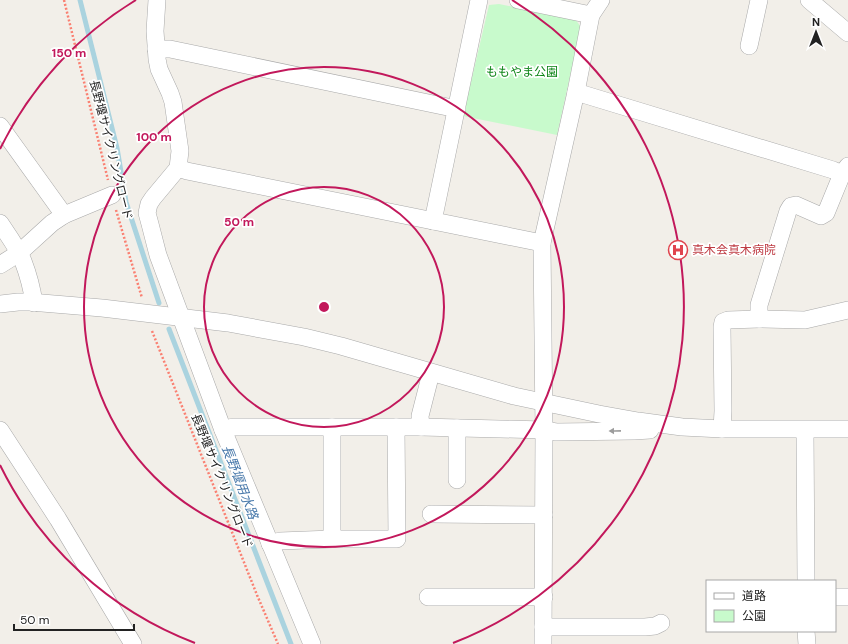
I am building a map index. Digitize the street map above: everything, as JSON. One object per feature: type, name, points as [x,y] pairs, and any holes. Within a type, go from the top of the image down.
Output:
[{"type":"street","points":[[157,0],[155,31],[156,49],[159,68],[173,102],[180,151],[178,168],[153,198],[149,204],[147,213],[158,255],[223,430],[312,644]]},
{"type":"street","points":[[433,222],[479,0]]},
{"type":"street","points":[[518,0],[591,15]]},
{"type":"street","points":[[543,644],[544,402],[542,243],[576,92],[591,15],[602,0]]},
{"type":"street","points":[[749,46],[759,0]]},
{"type":"street","points":[[809,0],[848,33]]},
{"type":"street","points":[[156,49],[170,49],[457,109]]},
{"type":"street","points":[[576,92],[833,170],[845,170],[826,213],[821,216],[796,205],[791,206],[788,211],[759,305],[759,319]]},
{"type":"street","points":[[0,126],[64,215]]},
{"type":"street","points":[[178,168],[186,171],[433,222],[542,243]]},
{"type":"street","points":[[0,265],[19,253],[52,223],[64,215],[112,195]]},
{"type":"street","points":[[0,223],[23,261],[31,286],[34,303]]},
{"type":"street","points":[[0,304],[30,302],[102,308],[228,323],[342,346],[514,396],[599,414],[682,427],[722,429],[848,429]]},
{"type":"street","points":[[722,429],[723,322],[728,320],[759,319],[805,320],[848,310]]},
{"type":"street","points":[[421,427],[420,416],[431,373]]},
{"type":"street","points":[[223,430],[233,427],[421,427],[544,430],[556,432],[634,431],[682,427]]},
{"type":"street","points":[[332,427],[332,539]]},
{"type":"street","points":[[270,544],[280,541],[397,539],[396,427]]},
{"type":"street","points":[[457,428],[457,480]]},
{"type":"street","points":[[805,430],[806,580]]},
{"type":"street","points":[[1,434],[58,519],[133,644]]},
{"type":"street","points":[[431,514],[544,515]]},
{"type":"street","points":[[428,597],[544,597]]},
{"type":"street","points":[[836,597],[848,597]]},
{"type":"street","points":[[543,627],[645,627],[655,626],[661,623]]},
{"type":"street","points":[[806,632],[806,644]]},
{"type":"path","name":"長野堰サイクリングロード","points":[[64,0],[112,195],[143,303]]},
{"type":"path","name":"長野堰サイクリングロード","points":[[150,324],[257,596],[278,644]]},
{"type":"green space","name":"ももやま公園","points":[[499,4],[575,19],[581,27],[557,135],[463,116],[489,5]]},
{"type":"waterway","name":"長野堰用水路","points":[[80,0],[117,148],[126,202],[159,303]]},
{"type":"waterway","name":"長野堰用水路","points":[[169,329],[291,644]]},
{"type":"place","name":"真木会真木病院","points":[[678,250]]}]
